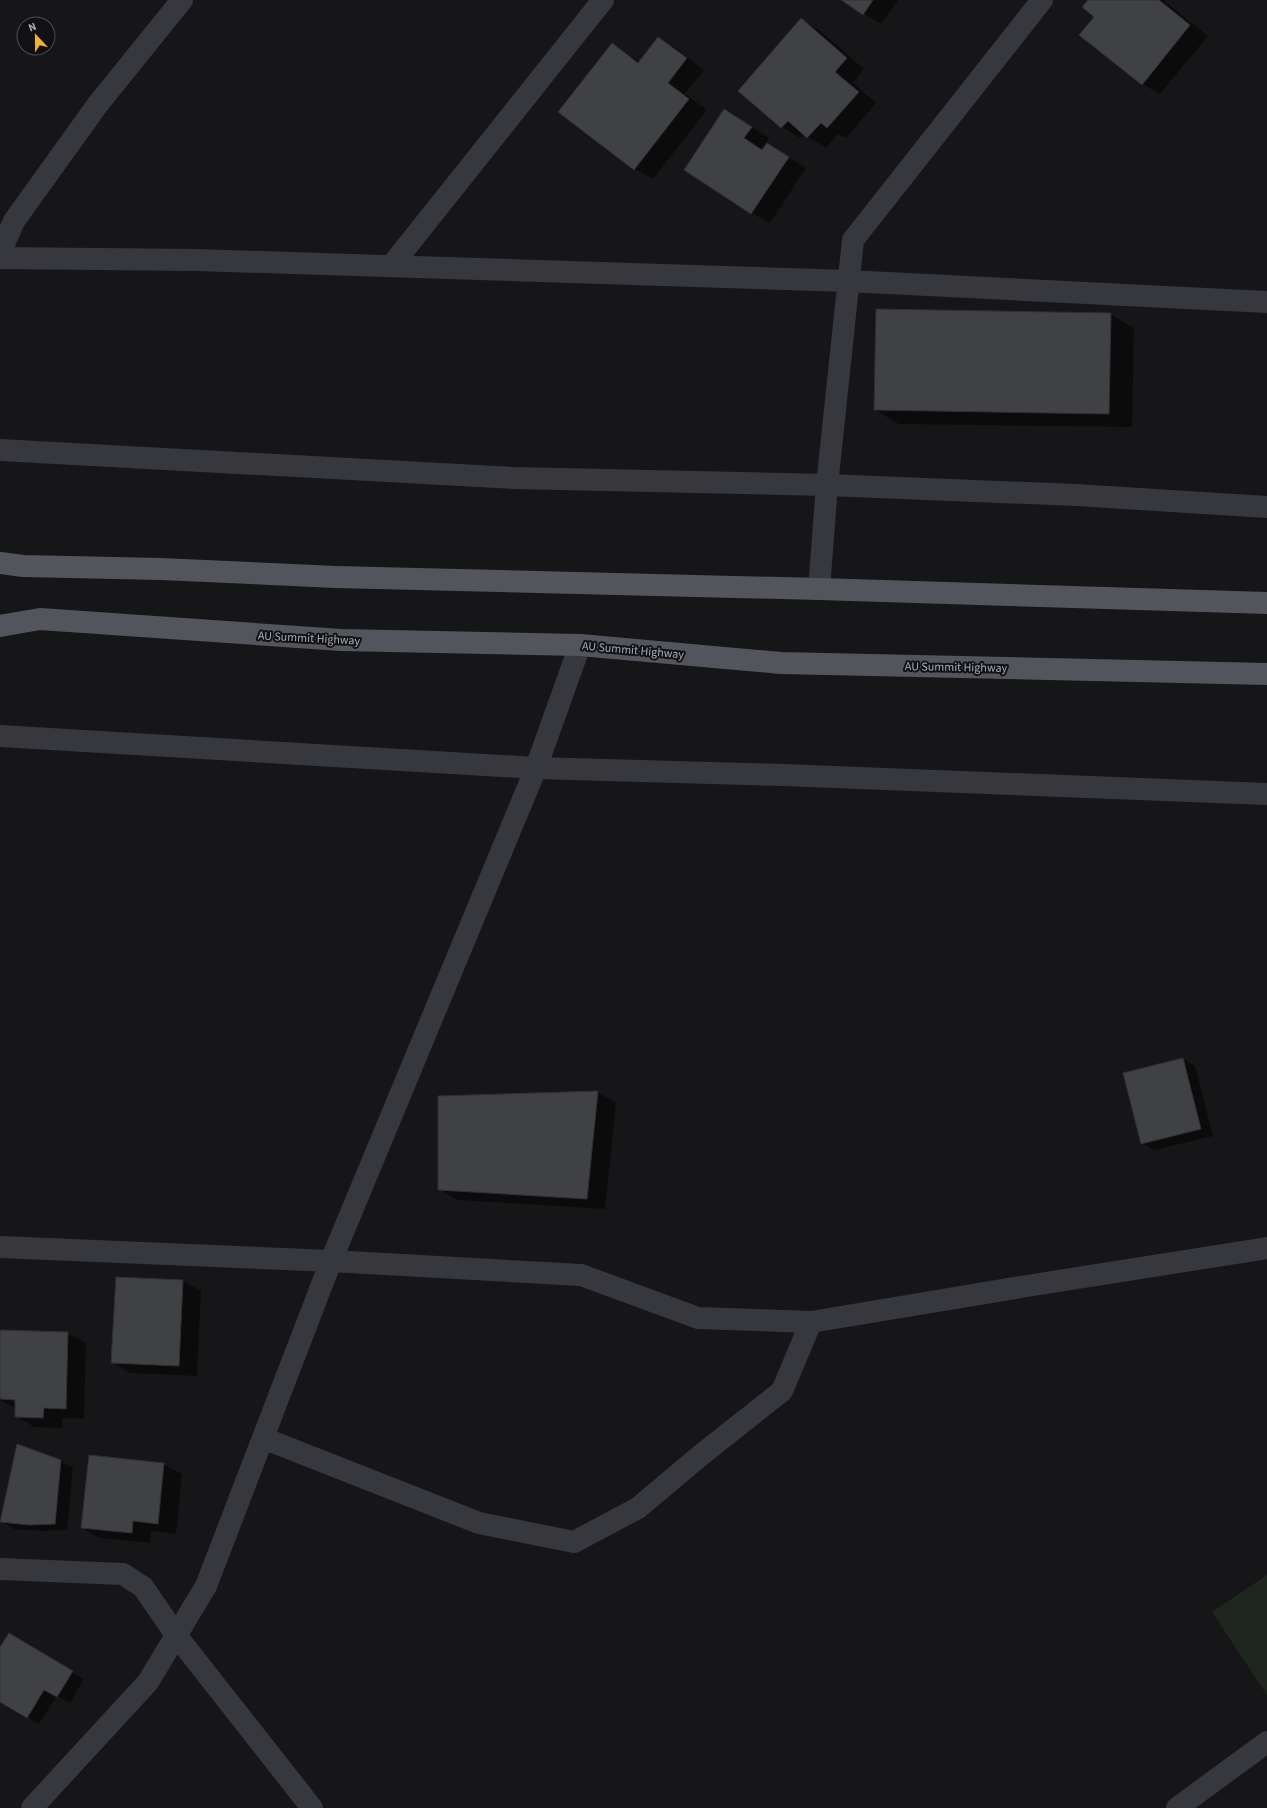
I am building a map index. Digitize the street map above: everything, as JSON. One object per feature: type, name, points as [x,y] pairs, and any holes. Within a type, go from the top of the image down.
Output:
[{"type":"main road","points":[[0,564],[23,566],[162,569],[336,577],[819,589],[1267,604]]},
{"type":"main road","points":[[0,619],[40,619]]},
{"type":"main road","name":"AU Summit Highway","points":[[0,626],[40,619],[341,640],[580,645],[781,663],[1267,674]]},
{"type":"street","points":[[0,253],[14,221],[98,104],[182,0]]},
{"type":"street","points":[[392,265],[603,0]]},
{"type":"street","points":[[819,589],[827,485],[848,281],[854,240],[1042,0]]},
{"type":"street","points":[[0,258],[196,260],[392,265],[848,281],[1265,299]]},
{"type":"street","points":[[0,450],[514,478],[827,485],[1076,495],[1267,507]]},
{"type":"street","points":[[32,1808],[148,1682],[206,1586],[331,1261],[536,768],[580,645]]},
{"type":"street","points":[[0,736],[536,768],[784,775],[1267,794]]},
{"type":"street","points":[[0,1247],[331,1261],[582,1275],[698,1318],[811,1322],[1267,1248]]},
{"type":"street","points":[[263,1438],[479,1523],[574,1542],[638,1508],[701,1455],[782,1391],[811,1322]]},
{"type":"street","points":[[0,1569],[123,1574],[143,1587],[176,1635],[312,1808]]},
{"type":"street","points":[[1177,1808],[1267,1742]]},
{"type":"shaded area","points":[[1267,1575],[1267,1695],[1212,1612]]},
{"type":"building","points":[[841,0],[873,0],[863,15]]},
{"type":"building","points":[[1088,0],[1159,0],[1190,25],[1142,85],[1079,35],[1094,17],[1082,7]]},
{"type":"building","points":[[801,18],[847,58],[835,72],[859,92],[827,128],[821,123],[807,138],[788,121],[781,128],[738,91]]},
{"type":"building","points":[[658,37],[687,58],[668,83],[689,99],[634,170],[558,112],[612,43],[638,63]]},
{"type":"building","points":[[724,109],[752,127],[744,138],[762,150],[767,143],[789,157],[751,214],[684,170]]},
{"type":"building","points":[[876,309],[1111,313],[1109,414],[874,410]]},
{"type":"building","points":[[1183,1058],[1201,1129],[1141,1144],[1123,1073]]},
{"type":"building","points":[[598,1091],[587,1199],[438,1190],[438,1096]]},
{"type":"building","points":[[116,1277],[183,1280],[179,1366],[111,1363]]},
{"type":"building","points":[[0,1330],[68,1332],[66,1409],[44,1408],[43,1418],[15,1417],[15,1400],[0,1399]]},
{"type":"building","points":[[17,1444],[61,1460],[55,1524],[29,1525],[0,1522]]},
{"type":"building","points":[[89,1455],[164,1463],[158,1524],[133,1521],[132,1533],[81,1528]]},
{"type":"building","points":[[9,1633],[73,1671],[57,1697],[44,1690],[27,1718],[0,1702],[0,1647]]}]
